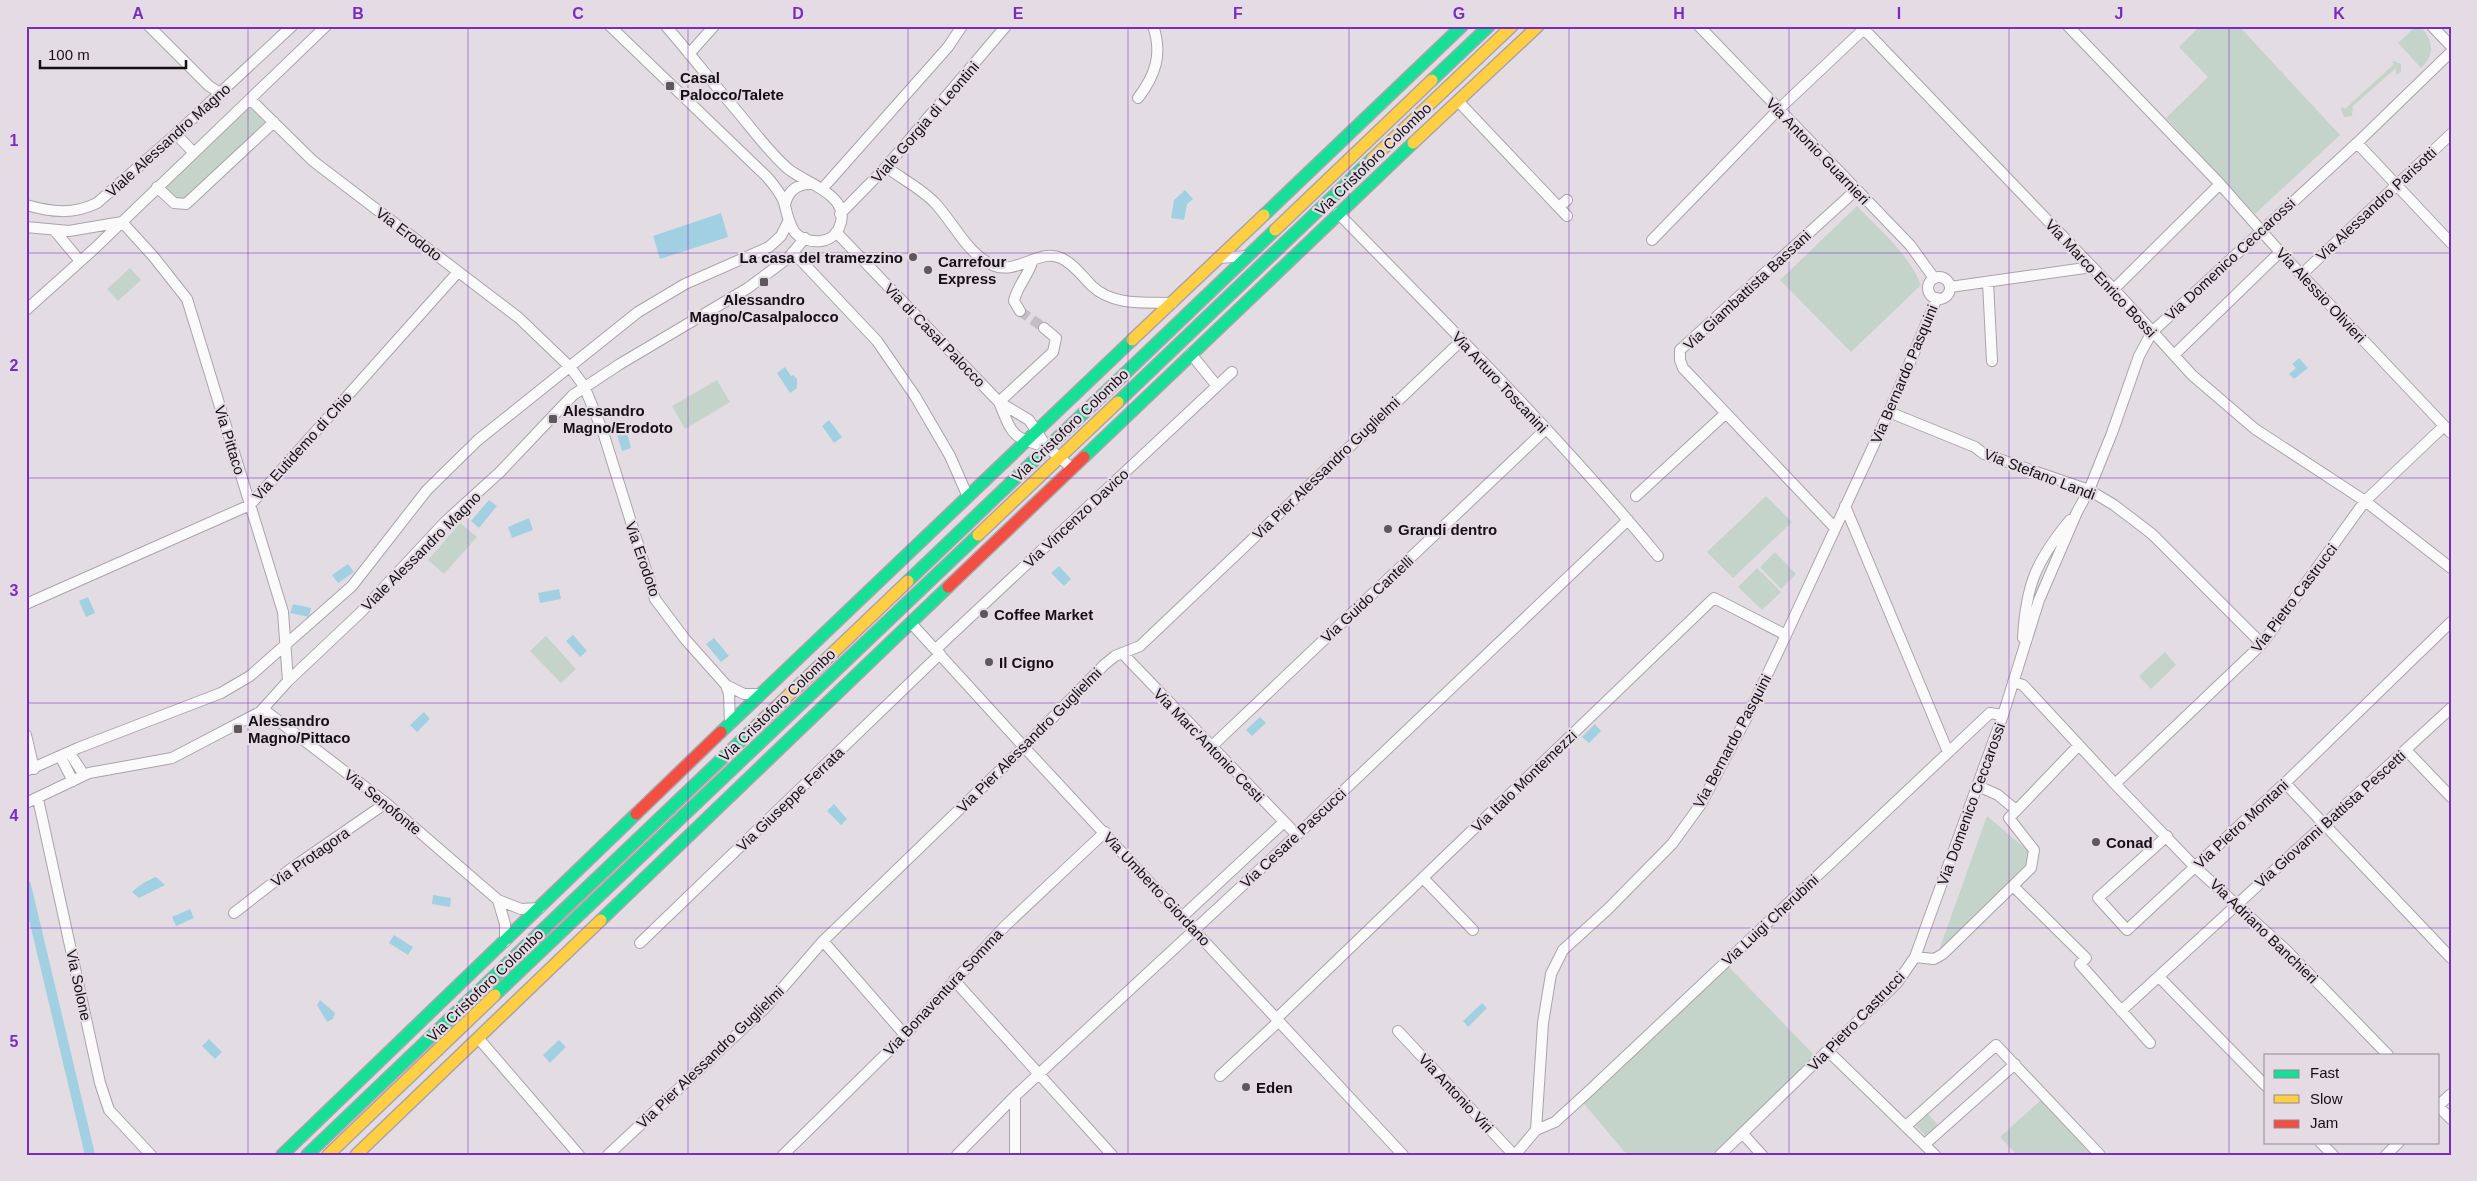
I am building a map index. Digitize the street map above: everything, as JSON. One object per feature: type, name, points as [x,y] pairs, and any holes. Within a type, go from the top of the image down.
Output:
[{"type":"street","points":[[150,26],[209,86],[220,92]]},
{"type":"street","name":"Viale Alessandro Magno","points":[[26,205],[68,212],[83,209],[97,203],[176,134],[292,26]]},
{"type":"street","name":"Viale Alessandro Magno","points":[[26,310],[122,222],[326,26]]},
{"type":"street","points":[[610,26],[768,177],[785,205],[788,222],[795,232],[804,238],[824,241],[836,232],[840,223],[840,214],[833,199],[818,186],[788,169],[764,144],[666,26]]},
{"type":"street","points":[[689,54],[714,26]]},
{"type":"street","name":"Viale Gorgia di Leontini","points":[[818,186],[948,47],[962,26]]},
{"type":"street","name":"Viale Gorgia di Leontini","points":[[840,214],[886,167],[1006,26]]},
{"type":"street","points":[[1138,98],[1152,80],[1157,61],[1158,48],[1153,26]]},
{"type":"street","name":"Via Cristoforo Colombo","points":[[282,1155],[761,694],[1462,26]]},
{"type":"street","name":"Via Cristoforo Colombo","points":[[307,1155],[1490,26]]},
{"type":"street","name":"Via Cristoforo Colombo","points":[[328,1155],[1512,26]]},
{"type":"street","name":"Via Cristoforo Colombo","points":[[356,1155],[479,1039],[892,639],[912,623],[1190,354],[1538,26]]},
{"type":"street","name":"Via Antonio Guarnieri","points":[[1699,26],[1910,245],[1934,278]]},
{"type":"street","name":"Via Alessio Olivieri","points":[[2068,26],[2220,184],[2280,252],[2447,430]]},
{"type":"street","points":[[2432,26],[2451,46]]},
{"type":"street","points":[[1652,240],[1778,110],[1864,27]]},
{"type":"street","name":"Via Marco Enrico Bossi","points":[[1864,27],[2152,332],[2175,354],[2192,375],[2255,429],[2365,501],[2451,568]]},
{"type":"street","name":"Via Domenico Ceccarossi","points":[[1915,957],[2004,715],[2022,649],[2039,600],[2077,512],[2089,490],[2112,434],[2139,356],[2152,332],[2357,143],[2451,52]]},
{"type":"street","name":"Via Erodoto","points":[[250,99],[313,161],[527,325],[570,366],[584,386],[603,432],[655,599],[685,639],[726,685]]},
{"type":"street","points":[[1458,101],[1567,216]]},
{"type":"street","points":[[157,187],[174,203],[186,204],[274,122]]},
{"type":"street","points":[[176,134],[193,152]]},
{"type":"street","name":"Via Alessandro Parisotti","points":[[2302,274],[2451,134]]},
{"type":"street","points":[[2357,143],[2451,243]]},
{"type":"street","points":[[886,167],[935,202],[955,231],[990,264],[1006,268],[1032,262],[1049,255],[1060,257],[1074,267],[1100,292],[1113,299],[1130,302],[1172,303]]},
{"type":"street","points":[[2113,290],[2220,184]]},
{"type":"street","points":[[785,205],[788,195],[796,188],[818,186]]},
{"type":"street","name":"Via Giambattista Bassani","points":[[1835,528],[1683,368],[1680,360],[1680,350],[1856,190]]},
{"type":"street","points":[[1559,208],[1567,200]]},
{"type":"street","name":"Via Arturo Toscanini","points":[[1338,213],[1462,340],[1628,520],[1658,556]]},
{"type":"street","name":"Viale Alessandro Magno","points":[[26,227],[54,231],[122,222]]},
{"type":"street","name":"Via Pittaco","points":[[122,222],[154,256],[187,299],[282,612],[288,681]]},
{"type":"street","name":"Viale Alessandro Magno","points":[[29,770],[64,754],[226,690],[254,673],[352,586],[416,502],[450,465],[511,412],[632,317],[661,297],[772,244],[781,236],[788,222]]},
{"type":"street","points":[[54,231],[80,261]]},
{"type":"street","name":"Via di Casal Palocco","points":[[836,232],[998,402],[1029,420],[1047,447]]},
{"type":"street","name":"Viale Alessandro Magno","points":[[32,801],[84,775],[172,758],[263,709],[288,681],[360,612],[445,522],[500,472],[564,403],[584,386],[730,300],[794,253],[804,238]]},
{"type":"street","points":[[2175,354],[2280,252]]},
{"type":"street","points":[[794,253],[877,341],[915,396],[950,456],[968,497]]},
{"type":"street","points":[[1218,258],[1249,256]]},
{"type":"street","points":[[1020,311],[1014,301],[1016,291],[1029,271],[1032,262]]},
{"type":"street","points":[[1950,287],[2092,267]]},
{"type":"street","name":"Via Eutidemo di Chio","points":[[26,604],[250,505],[458,272]]},
{"type":"street","points":[[1934,278],[1943,278],[1950,287],[1947,295],[1937,298],[1932,296],[1928,288],[1934,278]]},
{"type":"street","points":[[1988,282],[1992,361]]},
{"type":"street","name":"Via Bernardo Pasquini","points":[[1536,1130],[1543,1023],[1551,974],[1563,950],[1608,910],[1672,844],[1701,804],[1748,715],[1786,635],[1889,412],[1937,298]]},
{"type":"street","points":[[1044,328],[1056,338],[1053,352],[998,402],[1013,434],[1026,442],[1047,447],[1072,468]]},
{"type":"street","name":"Via Pier Alessandro Guglielmi","points":[[608,1155],[766,1007],[823,941],[1024,747],[1104,665],[1122,653],[1140,646],[1462,340]]},
{"type":"street","points":[[1190,354],[1217,386]]},
{"type":"street","name":"Via Vincenzo Davico","points":[[938,652],[1232,372]]},
{"type":"street","name":"Via Stefano Landi","points":[[1889,412],[1975,447],[1984,454],[2089,490],[2114,505],[2152,534],[2262,644]]},
{"type":"street","points":[[1636,496],[1726,413]]},
{"type":"street","name":"Via Guido Cantelli","points":[[1211,747],[1545,430]]},
{"type":"street","name":"Via Pietro Castrucci","points":[[2114,784],[2262,644],[2365,501],[2447,430]]},
{"type":"street","points":[[1845,506],[1948,752]]},
{"type":"street","name":"Via Domenico Ceccarossi","points":[[2022,649],[2026,600],[2036,570],[2050,545],[2077,512]]},
{"type":"street","name":"Via Cesare Pascucci","points":[[957,1155],[1015,1096],[1297,835],[1628,520]]},
{"type":"street","name":"Via Italo Montemezzi","points":[[1220,1076],[1714,598],[1786,635]]},
{"type":"street","name":"Via Pietro Montani","points":[[2167,836],[2098,898],[2127,930],[2285,783],[2451,622]]},
{"type":"street","name":"Via Umberto Giordano","points":[[912,623],[1024,747],[1403,1155]]},
{"type":"street","points":[[864,643],[892,639]]},
{"type":"street","name":"Via Giuseppe Ferrata","points":[[640,943],[938,652]]},
{"type":"street","name":"Via Marc'Antonio Cesti","points":[[1122,653],[1297,835]]},
{"type":"street","name":"Via Adriano Banchieri","points":[[2013,682],[2023,685],[2114,784],[2195,866],[2286,950],[2387,1054]]},
{"type":"street","points":[[726,685],[744,694],[761,694]]},
{"type":"street","points":[[726,685],[730,724]]},
{"type":"street","name":"Via Giovanni Battista Pescetti","points":[[2121,1011],[2451,708]]},
{"type":"street","name":"Via Senofonte","points":[[263,709],[386,803],[498,900]]},
{"type":"street","name":"Via Luigi Cherubini","points":[[1536,1130],[1554,1122],[1589,1091],[1990,713],[2004,715]]},
{"type":"street","points":[[26,735],[29,770]]},
{"type":"street","points":[[1978,786],[1998,795],[2016,810],[2079,745]]},
{"type":"street","points":[[2406,750],[2451,797]]},
{"type":"street","points":[[64,754],[84,775]]},
{"type":"street","points":[[64,754],[73,780]]},
{"type":"street","points":[[2285,783],[2323,826],[2451,958]]},
{"type":"street","name":"Via Solone","points":[[32,801],[100,1083],[109,1110],[151,1155]]},
{"type":"street","name":"Via Protagora","points":[[234,913],[292,868],[386,803]]},
{"type":"street","name":"Via Pietro Castrucci","points":[[1720,1155],[1897,983],[1915,957],[1934,959],[1943,954],[2031,868],[2034,850],[2009,818],[2016,810]]},
{"type":"street","name":"Via Cesare Pascucci","points":[[1183,916],[1284,822]]},
{"type":"street","name":"Via Bonaventura Somma","points":[[783,1155],[905,1034],[1004,927],[1105,832]]},
{"type":"street","points":[[1423,878],[1473,930]]},
{"type":"street","points":[[2013,886],[2086,958],[2080,964],[2150,1043]]},
{"type":"street","points":[[498,900],[521,909],[540,908]]},
{"type":"street","points":[[498,900],[505,924],[505,942]]},
{"type":"street","points":[[823,941],[905,1034]]},
{"type":"street","points":[[2159,977],[2264,1084]]},
{"type":"street","points":[[954,980],[1040,1073],[1112,1155]]},
{"type":"street","name":"Via Antonio Viri","points":[[1398,1031],[1515,1155]]},
{"type":"street","points":[[479,1039],[579,1155]]},
{"type":"street","points":[[1906,1126],[1996,1045],[2100,1155]]},
{"type":"street","points":[[1828,1051],[1935,1155]]},
{"type":"street","points":[[1925,1144],[2015,1064]]},
{"type":"street","points":[[2440,1104],[2451,1094]]},
{"type":"street","points":[[1014,1155],[1015,1096]]},
{"type":"street","points":[[2440,1108],[2451,1119]]},
{"type":"street","points":[[1515,1155],[1536,1130]]},
{"type":"street","points":[[1743,1134],[1762,1155]]},
{"type":"street","points":[[2322,1144],[2333,1155]]},
{"type":"street","points":[[2386,1155],[2397,1144]]},
{"type":"shaded area","points":[[2200,26],[2239,26],[2340,135],[2255,214],[2166,118],[2208,77],[2179,47]]},
{"type":"shaded area","points":[[2416,26],[2420,26],[2428,36],[2431,47],[2429,58],[2421,68],[2398,43]]},
{"type":"shaded area","points":[[2392,62],[2401,64],[2401,72],[2396,75],[2396,68],[2353,106],[2352,116],[2344,117],[2342,107],[2345,109],[2394,64]]},
{"type":"shaded area","points":[[249,106],[265,122],[181,203],[165,186]]},
{"type":"shaded area","points":[[1857,206],[1901,252],[1921,285],[1851,352],[1780,280]]},
{"type":"shaded area","points":[[130,268],[141,280],[118,301],[107,289]]},
{"type":"shaded area","points":[[717,380],[730,402],[685,429],[672,406]]},
{"type":"shaded area","points":[[1766,496],[1792,522],[1733,578],[1707,552]]},
{"type":"shaded area","points":[[460,523],[477,537],[444,574],[428,560]]},
{"type":"shaded area","points":[[1775,552],[1796,574],[1781,589],[1760,567]]},
{"type":"shaded area","points":[[1757,568],[1781,592],[1762,610],[1738,587]]},
{"type":"shaded area","points":[[546,636],[576,669],[561,683],[530,651]]},
{"type":"shaded area","points":[[2165,652],[2176,665],[2151,689],[2139,676]]},
{"type":"shaded area","points":[[1987,816],[2026,849],[2028,853],[2027,863],[2022,871],[1938,953]]},
{"type":"shaded area","points":[[1725,963],[1819,1060],[1719,1155],[1627,1155],[1580,1099]]},
{"type":"shaded area","points":[[2042,1099],[2090,1153],[2088,1155],[2017,1155],[2000,1137]]},
{"type":"shaded area","points":[[1928,1114],[1939,1126],[1927,1137],[1916,1126]]},
{"type":"water","points":[[1185,190],[1193,199],[1187,204],[1184,220],[1171,218],[1174,200]]},
{"type":"water","points":[[721,213],[728,237],[660,259],[653,236]]},
{"type":"water","points":[[2299,358],[2308,368],[2294,379],[2289,374],[2296,368],[2292,364]]},
{"type":"water","points":[[785,367],[791,376],[793,375],[797,379],[797,388],[790,393],[777,373]]},
{"type":"water","points":[[829,420],[842,437],[834,443],[822,426]]},
{"type":"water","points":[[625,425],[631,448],[622,451],[615,428]]},
{"type":"water","points":[[489,500],[497,506],[479,528],[471,521]]},
{"type":"water","points":[[529,518],[533,530],[512,538],[508,527]]},
{"type":"water","points":[[348,564],[354,572],[338,583],[332,575]]},
{"type":"water","points":[[1059,566],[1071,579],[1064,586],[1051,573]]},
{"type":"water","points":[[559,589],[561,599],[540,603],[538,593]]},
{"type":"water","points":[[88,597],[95,613],[86,617],[79,601]]},
{"type":"water","points":[[293,604],[311,608],[309,617],[290,613]]},
{"type":"water","points":[[573,635],[587,651],[580,657],[566,641]]},
{"type":"water","points":[[714,638],[729,656],[721,662],[706,644]]},
{"type":"water","points":[[424,712],[430,719],[417,732],[410,725]]},
{"type":"water","points":[[1260,717],[1266,723],[1252,736],[1246,730]]},
{"type":"water","points":[[1595,724],[1601,731],[1589,743],[1582,737]]},
{"type":"water","points":[[834,804],[847,819],[841,825],[827,811]]},
{"type":"water","points":[[156,877],[165,885],[139,898],[132,892],[142,884]]},
{"type":"water","points":[[433,895],[451,898],[450,907],[432,904]]},
{"type":"water","points":[[190,909],[194,918],[176,926],[172,917]]},
{"type":"water","points":[[394,935],[413,947],[408,955],[389,943]]},
{"type":"water","points":[[320,1000],[335,1013],[333,1019],[327,1022],[317,1005]]},
{"type":"water","points":[[1482,1003],[1487,1008],[1468,1027],[1463,1021]]},
{"type":"water","points":[[209,1039],[222,1052],[215,1059],[202,1046]]},
{"type":"water","points":[[559,1040],[566,1047],[550,1063],[543,1055]]},
{"type":"waterway","points":[[26,885],[90,1155]]},
{"type":"tunnel","points":[[1020,311],[1044,328]]},
{"type":"traffic: fast","points":[[1264,215],[1462,26]]},
{"type":"traffic: fast","points":[[1432,80],[1489,26]]},
{"type":"traffic: fast","points":[[1084,457],[1413,143]]},
{"type":"traffic: fast","points":[[1118,402],[1372,159]]},
{"type":"traffic: fast","points":[[908,581],[1275,230]]},
{"type":"traffic: fast","points":[[721,732],[1132,340]]},
{"type":"traffic: fast","points":[[495,995],[978,535]]},
{"type":"traffic: fast","points":[[601,920],[948,587]]},
{"type":"traffic: fast","points":[[307,1155],[752,730]]},
{"type":"traffic: fast","points":[[282,1155],[636,814]]},
{"type":"traffic: slow","points":[[1372,159],[1512,26]]},
{"type":"traffic: slow","points":[[1413,143],[1538,26]]},
{"type":"traffic: slow","points":[[1275,230],[1432,80]]},
{"type":"traffic: slow","points":[[1132,340],[1264,215]]},
{"type":"traffic: slow","points":[[978,535],[1118,402]]},
{"type":"traffic: slow","points":[[752,730],[908,581]]},
{"type":"traffic: slow","points":[[356,1155],[601,920]]},
{"type":"traffic: slow","points":[[328,1155],[495,995]]},
{"type":"traffic: jam","points":[[948,587],[1084,457]]},
{"type":"traffic: jam","points":[[636,814],[721,732]]},
{"type":"place","name":"Casal Palocco/Talete","points":[[670,86]]},
{"type":"place","name":"La casa del tramezzino","points":[[913,257]]},
{"type":"place","name":"Carrefour Express","points":[[928,270]]},
{"type":"place","name":"Alessandro Magno/Casalpalocco","points":[[764,282]]},
{"type":"place","name":"Alessandro Magno/Erodoto","points":[[553,419]]},
{"type":"place","name":"Grandi dentro","points":[[1388,529]]},
{"type":"place","name":"Coffee Market","points":[[984,614]]},
{"type":"place","name":"Il Cigno","points":[[989,662]]},
{"type":"place","name":"Alessandro Magno/Pittaco","points":[[238,729]]},
{"type":"place","name":"Conad","points":[[2096,842]]},
{"type":"place","name":"Eden","points":[[1246,1087]]}]
